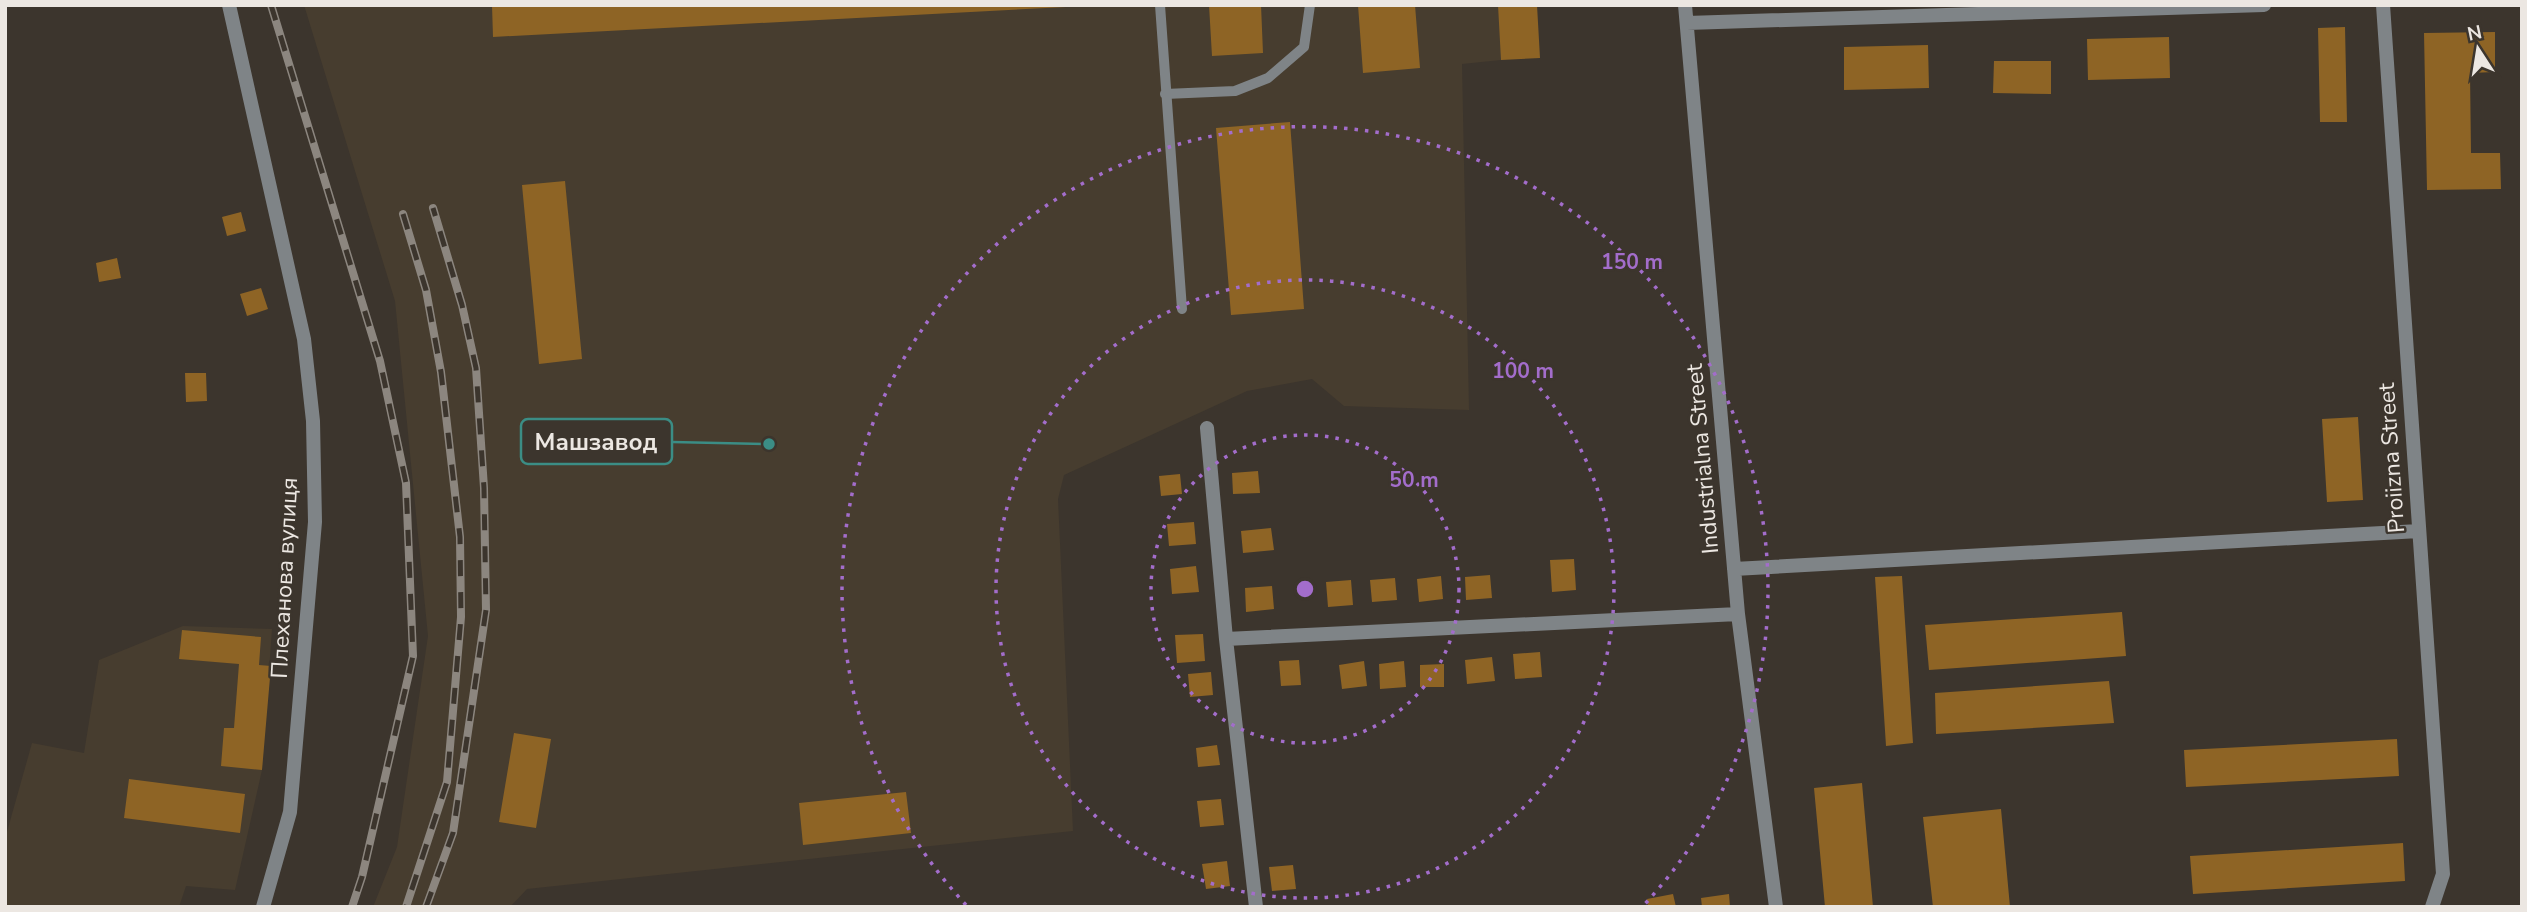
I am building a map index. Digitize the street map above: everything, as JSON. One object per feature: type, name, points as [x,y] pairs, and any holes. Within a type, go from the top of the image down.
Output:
[{"type":"street","name":"Плеханова вулиця","points":[[229,5],[304,339],[313,421],[315,522],[290,812],[263,907]]},
{"type":"street","name":"Industrialna Street","points":[[1685,5],[1738,614],[1776,907]]},
{"type":"street","points":[[1687,23],[2264,5]]},
{"type":"street","name":"Proiizna Street","points":[[2383,5],[2443,874],[2432,907]]},
{"type":"street","points":[[1206,428],[1256,907]]},
{"type":"street","points":[[1734,569],[2419,531]]},
{"type":"street","points":[[1226,639],[1738,614]]},
{"type":"lane","points":[[1160,5],[1182,309]]},
{"type":"lane","points":[[1165,94],[1235,91],[1268,78],[1304,47],[1310,5]]},
{"type":"shaded area","points":[[304,5],[1537,5],[1501,60],[1462,64],[1469,410],[1344,406],[1312,379],[1247,391],[1064,475],[1058,499],[1073,831],[527,889],[510,907],[373,907],[397,847],[428,636],[395,301]]},
{"type":"shaded area","points":[[183,626],[272,629],[262,770],[235,890],[186,886],[179,907],[5,907],[5,839],[32,743],[84,753],[99,660]]},
{"type":"building","points":[[492,5],[1066,5],[1066,7],[493,37]]},
{"type":"building","points":[[1209,5],[1261,5],[1263,53],[1212,56]]},
{"type":"building","points":[[1358,5],[1415,5],[1420,68],[1363,73]]},
{"type":"building","points":[[1498,5],[1537,5],[1540,58],[1501,60]]},
{"type":"building","points":[[2345,27],[2347,122],[2320,122],[2318,28]]},
{"type":"building","points":[[2495,32],[2495,72],[2470,73],[2471,153],[2500,153],[2501,189],[2427,190],[2424,33]]},
{"type":"building","points":[[2169,37],[2170,78],[2088,80],[2087,39]]},
{"type":"building","points":[[1928,45],[1929,88],[1844,90],[1844,47]]},
{"type":"building","points":[[1994,61],[2051,61],[2051,94],[1993,93]]},
{"type":"building","points":[[1290,122],[1304,309],[1231,315],[1216,128]]},
{"type":"building","points":[[565,181],[582,359],[539,364],[522,185]]},
{"type":"building","points":[[241,212],[246,231],[227,236],[222,217]]},
{"type":"building","points":[[117,258],[121,278],[99,282],[96,263]]},
{"type":"building","points":[[261,288],[268,309],[247,316],[240,294]]},
{"type":"building","points":[[185,373],[206,373],[207,401],[186,402]]},
{"type":"building","points":[[2358,417],[2363,500],[2327,502],[2322,419]]},
{"type":"building","points":[[1258,471],[1260,493],[1233,494],[1232,473]]},
{"type":"building","points":[[1180,474],[1182,494],[1161,496],[1159,476]]},
{"type":"building","points":[[1194,522],[1196,544],[1169,546],[1167,524]]},
{"type":"building","points":[[1271,528],[1274,550],[1243,553],[1241,531]]},
{"type":"building","points":[[1574,559],[1576,590],[1552,592],[1550,560]]},
{"type":"building","points":[[1196,566],[1199,592],[1172,594],[1170,569]]},
{"type":"building","points":[[1490,575],[1492,598],[1466,600],[1465,577]]},
{"type":"building","points":[[1441,576],[1443,599],[1419,602],[1417,579]]},
{"type":"building","points":[[1902,576],[1913,743],[1886,746],[1875,577]]},
{"type":"building","points":[[1395,578],[1397,600],[1372,602],[1370,580]]},
{"type":"building","points":[[1351,580],[1353,605],[1328,607],[1326,582]]},
{"type":"building","points":[[1272,586],[1274,609],[1246,612],[1245,588]]},
{"type":"building","points":[[2122,612],[2126,656],[1929,670],[1925,625]]},
{"type":"building","points":[[182,630],[261,637],[259,665],[271,666],[262,770],[221,766],[224,728],[234,728],[239,664],[179,659]]},
{"type":"building","points":[[1203,634],[1205,661],[1177,663],[1175,635]]},
{"type":"building","points":[[1540,652],[1542,677],[1515,679],[1513,654]]},
{"type":"building","points":[[1492,657],[1495,681],[1467,684],[1465,660]]},
{"type":"building","points":[[1299,660],[1301,685],[1281,686],[1279,661]]},
{"type":"building","points":[[1364,661],[1367,686],[1342,689],[1339,665]]},
{"type":"building","points":[[1404,661],[1406,687],[1380,689],[1379,664]]},
{"type":"building","points":[[1444,664],[1444,687],[1420,687],[1420,665]]},
{"type":"building","points":[[1211,672],[1213,695],[1190,697],[1188,674]]},
{"type":"building","points":[[2109,681],[2114,723],[1936,734],[1935,693]]},
{"type":"building","points":[[514,733],[551,739],[536,828],[499,822]]},
{"type":"building","points":[[2397,739],[2399,776],[2186,787],[2184,750]]},
{"type":"building","points":[[1217,745],[1220,765],[1198,767],[1196,748]]},
{"type":"building","points":[[129,779],[245,794],[240,833],[124,818]]},
{"type":"building","points":[[1862,783],[1873,907],[1825,907],[1814,788]]},
{"type":"building","points":[[906,792],[911,833],[803,845],[799,803]]},
{"type":"building","points":[[1221,799],[1224,825],[1200,827],[1197,801]]},
{"type":"building","points":[[2001,809],[2010,907],[1933,907],[1923,817]]},
{"type":"building","points":[[2403,843],[2405,881],[2193,894],[2190,856]]},
{"type":"building","points":[[1227,861],[1230,886],[1206,889],[1202,864]]},
{"type":"building","points":[[1293,865],[1296,889],[1272,891],[1269,867]]},
{"type":"building","points":[[1673,894],[1676,907],[1648,907],[1647,899]]},
{"type":"building","points":[[1729,894],[1730,907],[1702,907],[1701,898]]},
{"type":"railway","points":[[271,5],[380,361],[406,483],[413,656],[362,877],[352,907]]},
{"type":"railway","points":[[426,907],[453,833],[486,610],[484,488],[476,368],[462,305],[433,208]]},
{"type":"railway","points":[[403,214],[426,290],[441,372],[460,537],[461,617],[447,782],[406,907]]},
{"type":"place","name":"Машзавод","points":[[769,444]]}]
